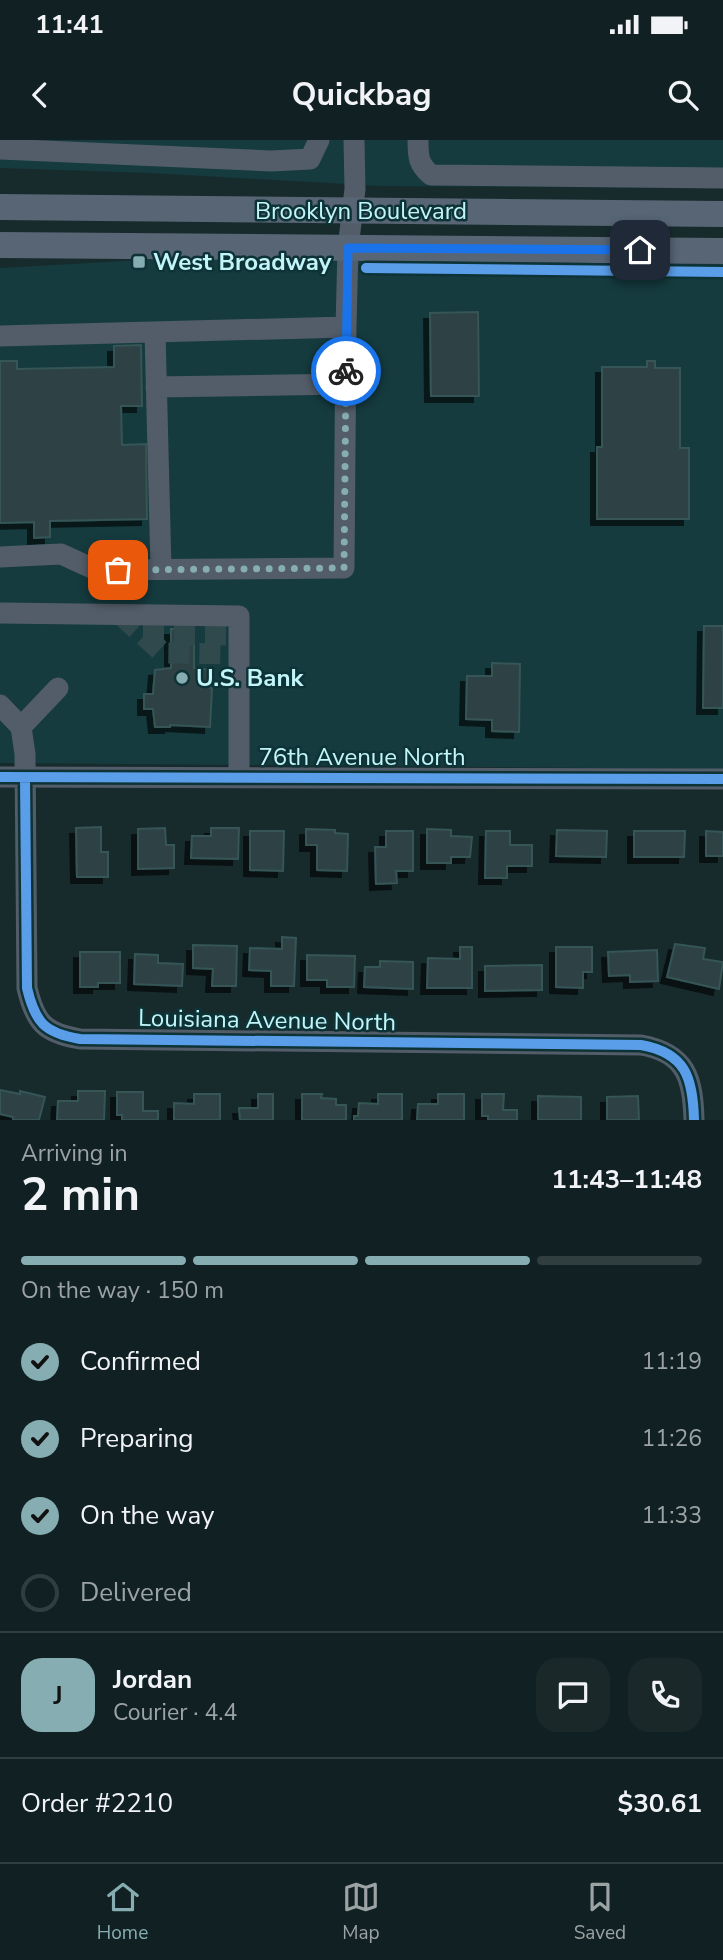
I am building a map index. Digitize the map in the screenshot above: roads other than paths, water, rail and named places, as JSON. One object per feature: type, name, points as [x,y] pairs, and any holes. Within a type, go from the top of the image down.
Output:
[{"type":"main road","points":[[0,195],[136,209]]},
{"type":"main road","name":"Brooklyn Boulevard","points":[[0,207],[723,214]]},
{"type":"main road","name":"Brooklyn Boulevard","points":[[0,244],[723,251]]},
{"type":"street","points":[[0,149],[101,146],[213,149],[271,161],[310,159],[319,140]]},
{"type":"street","points":[[0,557],[61,554],[96,570],[344,568],[346,327],[348,248],[355,189],[354,140]]},
{"type":"street","points":[[418,140],[418,157],[422,167],[431,175],[723,178]]},
{"type":"street","points":[[0,258],[145,246]]},
{"type":"street","points":[[0,336],[346,327]]},
{"type":"street","points":[[155,332],[161,569]]},
{"type":"street","points":[[156,387],[346,384]]},
{"type":"street","points":[[0,613],[239,616],[239,777]]},
{"type":"street","points":[[0,705],[21,727],[58,688]]},
{"type":"street","name":"Louisiana Avenue North","points":[[21,727],[25,778],[27,988],[32,1008],[42,1025],[60,1036],[80,1039],[640,1045],[660,1048],[677,1059],[688,1075],[693,1094],[694,1120]]},
{"type":"street","name":"76th Avenue North","points":[[0,777],[723,779]]},
{"type":"tunnel","points":[[121,615],[163,653],[239,654]]},
{"type":"tunnel","points":[[143,635],[239,635]]},
{"type":"place","name":"West Broadway","points":[[139,262]]},
{"type":"place","name":"U.S. Bank","points":[[182,678]]}]
